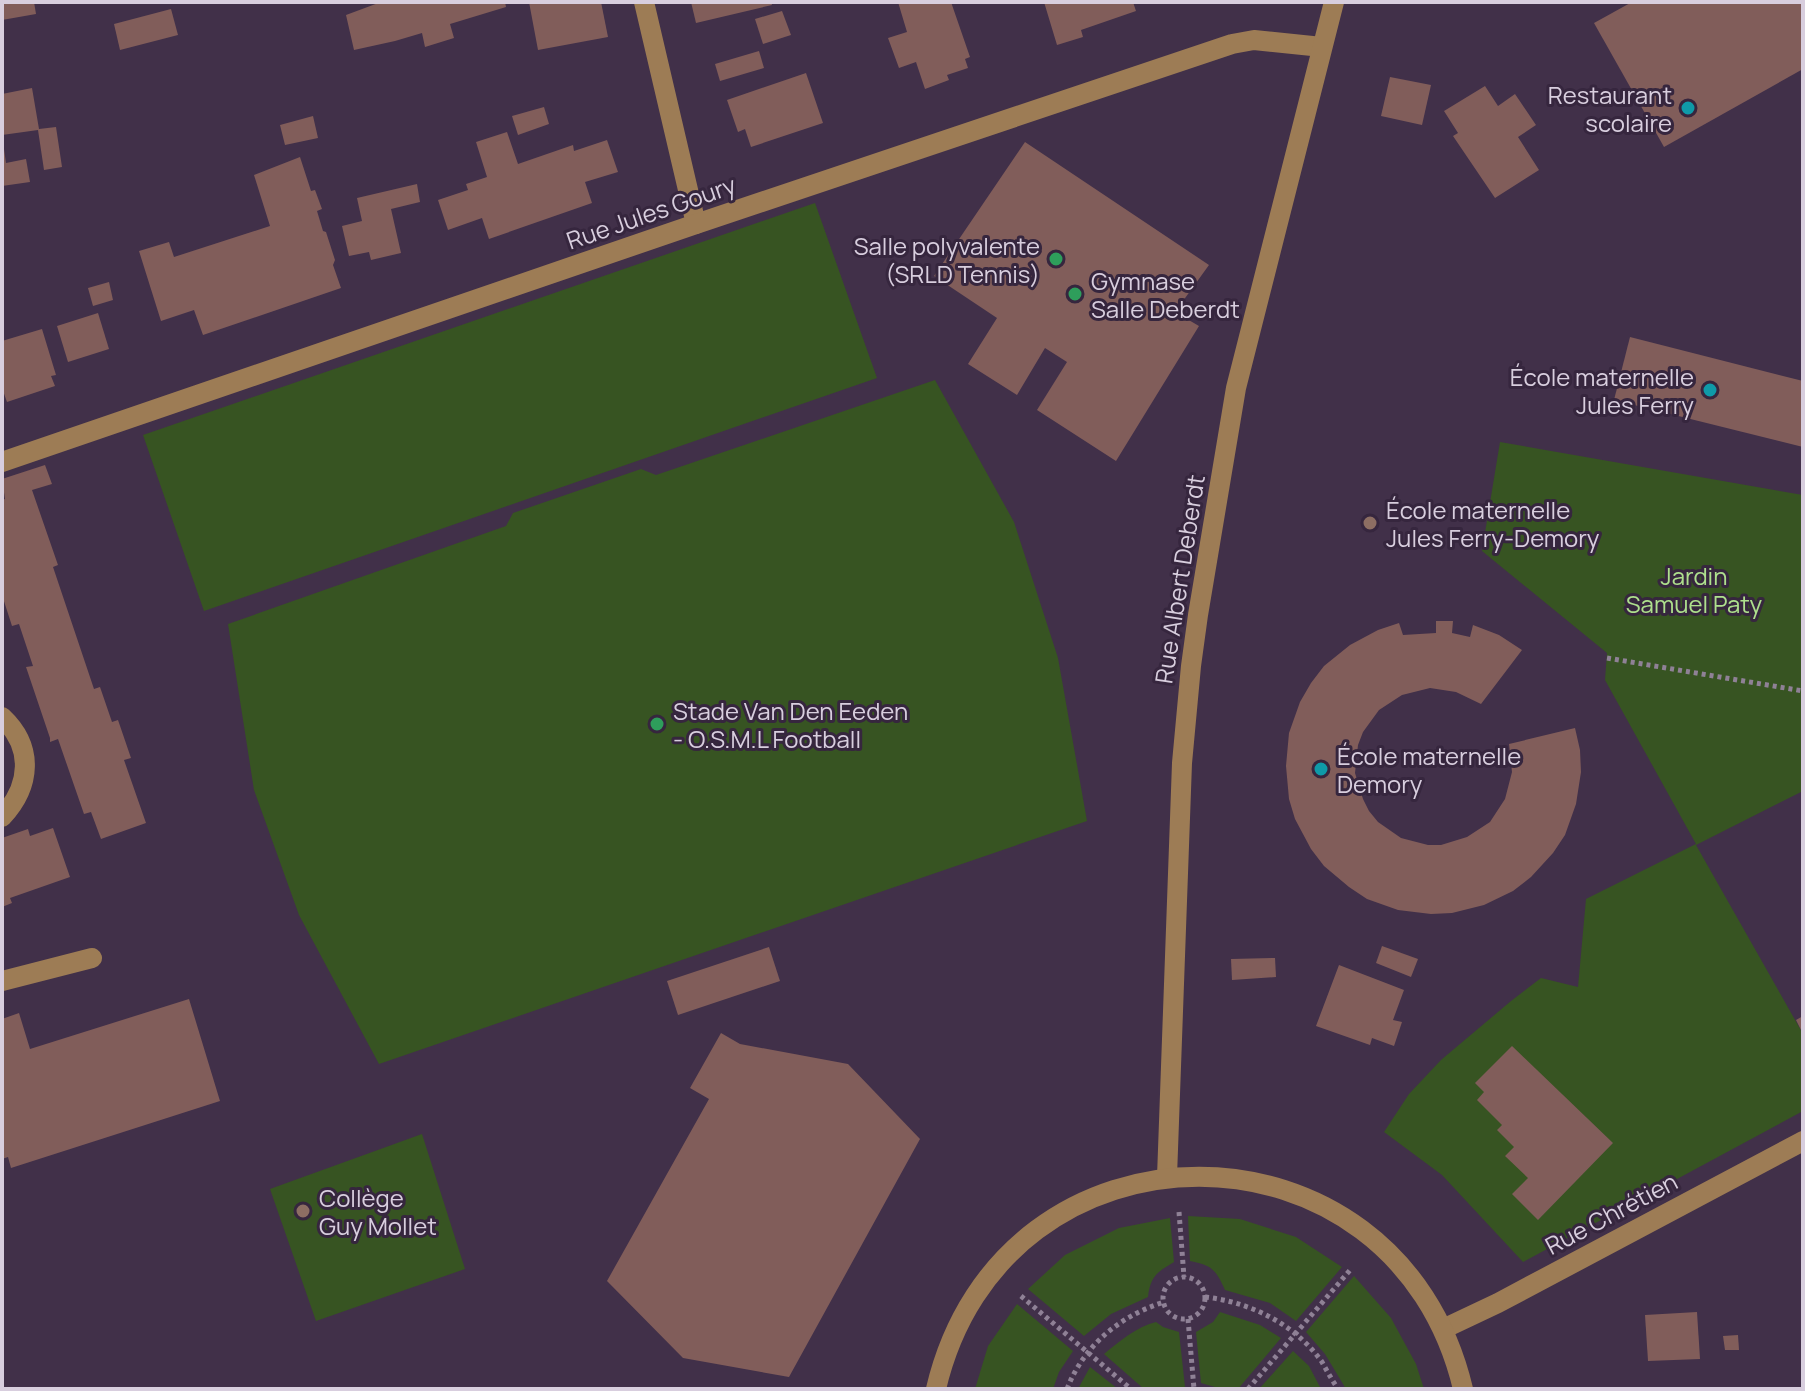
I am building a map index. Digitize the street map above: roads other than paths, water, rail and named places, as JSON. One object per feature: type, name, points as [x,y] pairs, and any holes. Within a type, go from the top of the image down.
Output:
[{"type":"street","points":[[644,2],[696,224]]},
{"type":"street","name":"Rue Albert Deberdt","points":[[1167,1177],[1178,826],[1191,666],[1236,388],[1334,2]]},
{"type":"street","name":"Rue Jules Goury","points":[[2,462],[1232,44],[1254,40],[1322,47]]},
{"type":"street","points":[[2,717],[20,741],[25,757],[25,774],[13,805],[2,817]]},
{"type":"street","points":[[2,981],[92,958]]},
{"type":"street","name":"Rue Chrétien","points":[[1443,1329],[1498,1303],[1803,1141]]},
{"type":"street","points":[[936,1389],[945,1355],[958,1325],[992,1272],[1029,1236],[1071,1208],[1117,1188],[1167,1177],[1218,1176],[1244,1179],[1295,1193],[1362,1230],[1391,1256],[1431,1306],[1443,1329],[1461,1380],[1471,1389]]},
{"type":"place","name":"Restaurant scolaire","points":[[1688,108]]},
{"type":"place","name":"Salle polyvalente (SRLD Tennis)","points":[[1056,259]]},
{"type":"place","name":"Gymnase Salle Deberdt","points":[[1075,294]]},
{"type":"place","name":"École maternelle Jules Ferry","points":[[1710,390]]},
{"type":"place","name":"École maternelle Jules Ferry-Demory","points":[[1370,523]]},
{"type":"place","name":"Stade Van Den Eeden - O.S.M.L Football","points":[[657,724]]},
{"type":"place","name":"École maternelle Demory","points":[[1321,769]]},
{"type":"place","name":"Collège Guy Mollet","points":[[303,1211]]},
{"type":"park label","name":"Jardin Samuel Paty","points":[[1694,589]]}]
